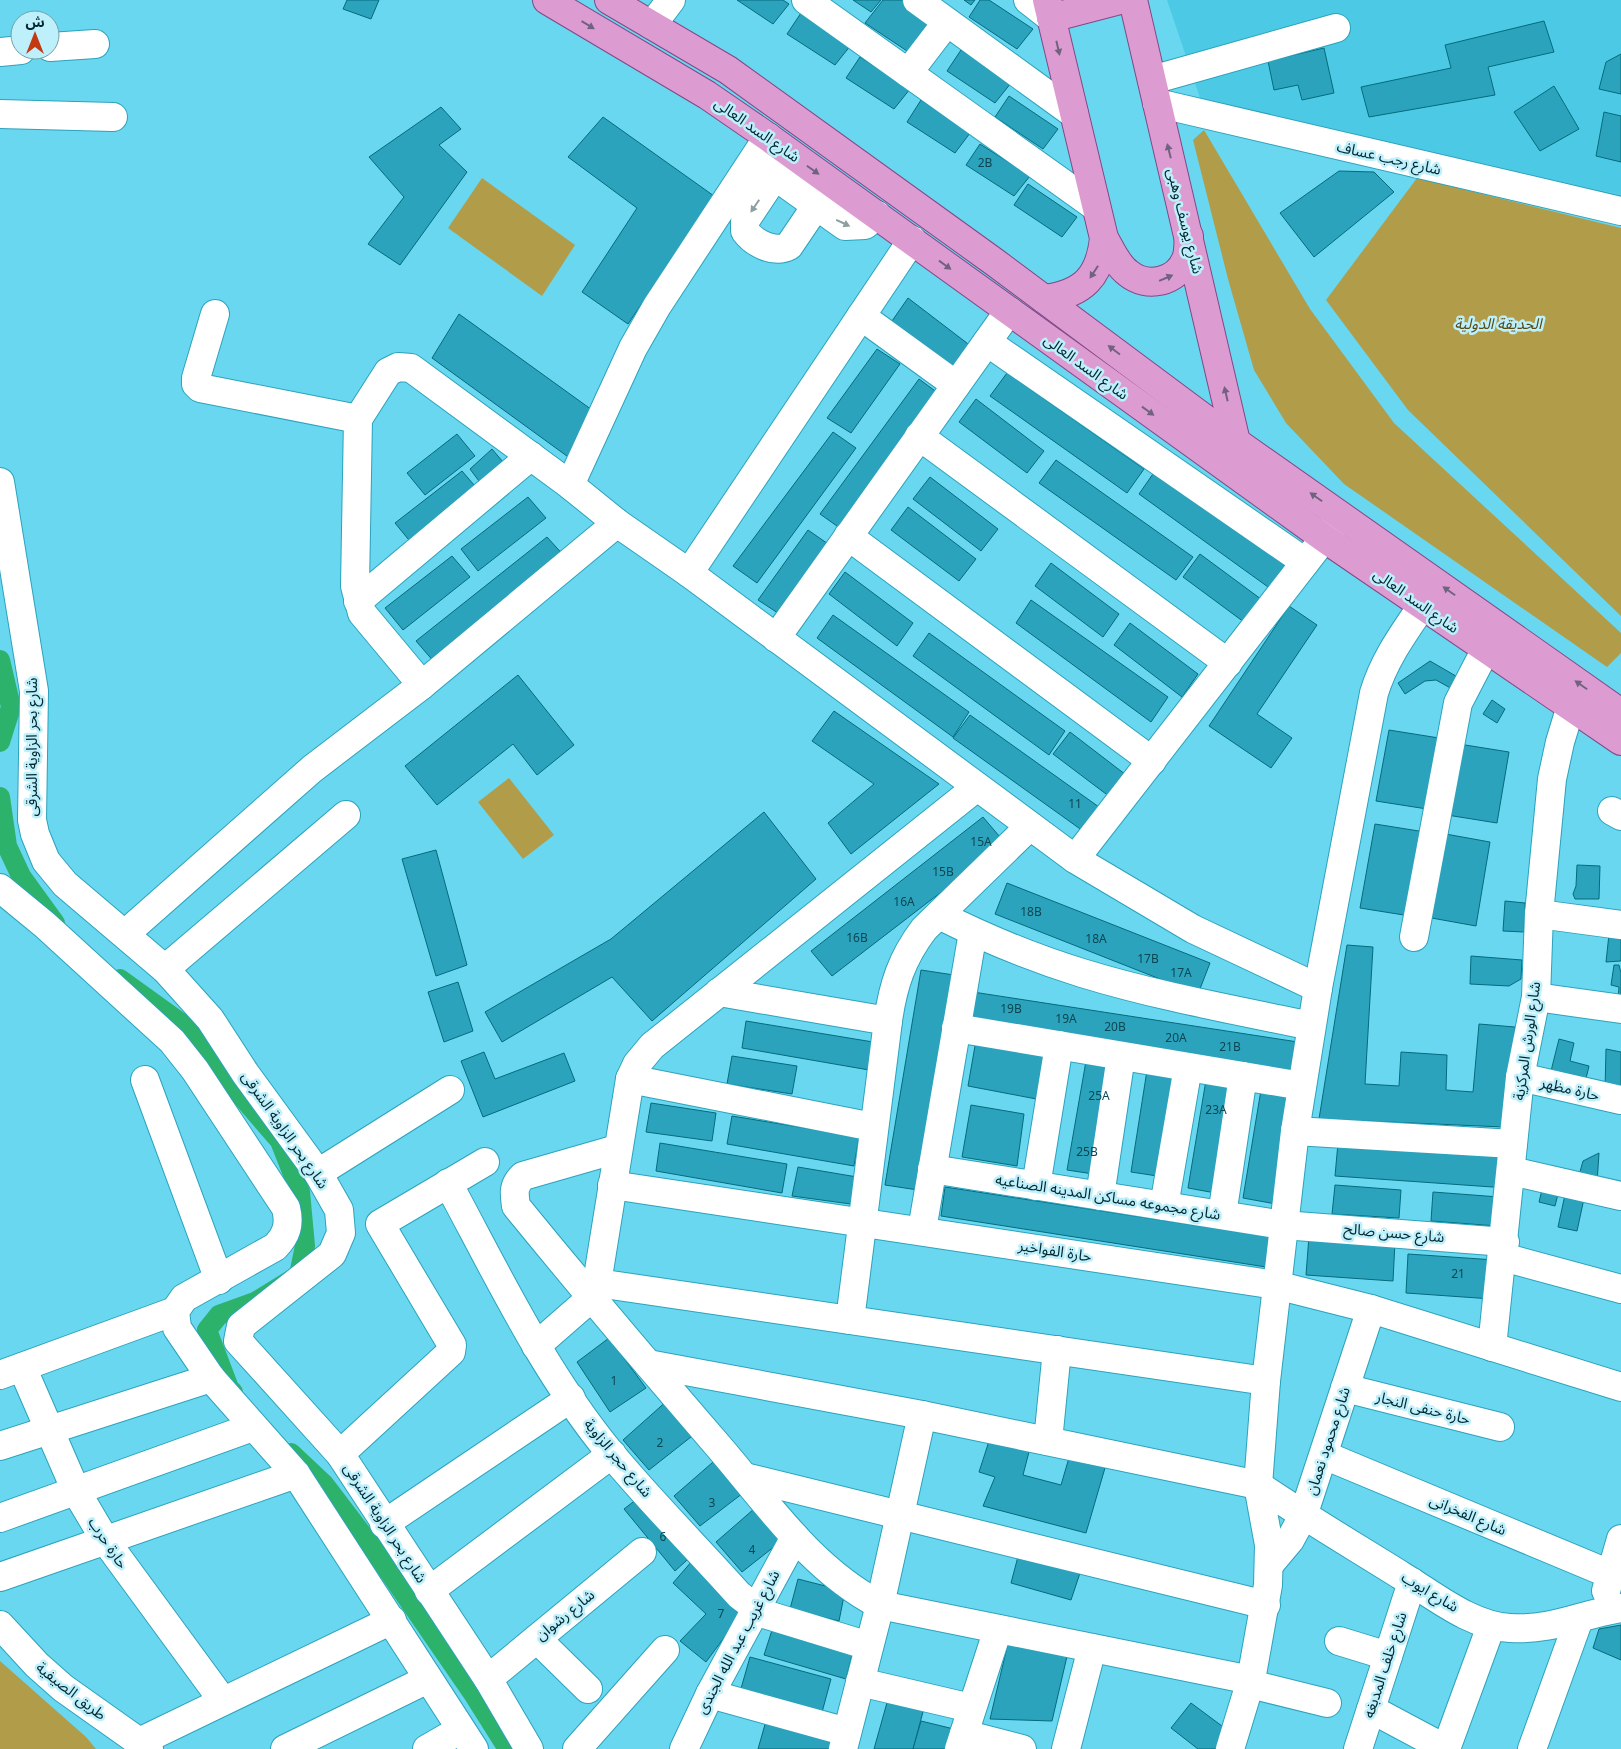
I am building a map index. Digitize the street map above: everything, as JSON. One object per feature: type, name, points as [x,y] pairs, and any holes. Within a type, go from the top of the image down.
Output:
[{"type":"main road","name":"شارع السد العالى","points":[[547,0],[707,95],[912,240],[1324,538],[1621,741]]},
{"type":"main road","name":"شارع السد العالى","points":[[609,0],[728,70],[1044,299],[1236,442],[1621,713]]},
{"type":"main road","points":[[1120,0],[1049,9],[1104,238],[1127,272],[1140,280],[1156,282],[1175,274],[1182,266],[1187,257],[1189,233]]},
{"type":"main road","name":"شارع يوسف وهبى","points":[[1133,0],[1189,233],[1236,442]]},
{"type":"main road","points":[[1044,299],[1063,297],[1080,288],[1094,275],[1102,257],[1104,238]]},
{"type":"main road","points":[[1377,575],[1394,552]]},
{"type":"street","points":[[652,25],[671,0]]},
{"type":"street","points":[[806,0],[1096,207]]},
{"type":"street","points":[[917,0],[1074,114]]},
{"type":"street","points":[[1028,0],[1049,9]]},
{"type":"street","points":[[908,73],[947,22]]},
{"type":"street","points":[[1154,91],[1336,28]]},
{"type":"street","points":[[60,47],[95,44]]},
{"type":"street","name":"شارع رجب عساف","points":[[1154,91],[1621,211]]},
{"type":"street","points":[[0,114],[114,117]]},
{"type":"street","points":[[775,142],[775,176],[744,221],[746,234],[771,249],[783,249],[788,246],[816,206]]},
{"type":"street","points":[[570,485],[632,348],[657,306],[775,142]]},
{"type":"street","points":[[775,176],[840,224],[850,227],[865,225],[877,215]]},
{"type":"street","points":[[689,573],[912,240]]},
{"type":"street","points":[[776,638],[1008,311]]},
{"type":"street","points":[[215,314],[196,378],[196,384],[200,388],[358,419]]},
{"type":"street","points":[[861,316],[956,385]]},
{"type":"street","points":[[987,342],[1305,562]]},
{"type":"street","points":[[422,685],[362,613],[355,586],[358,419],[388,372],[398,367],[411,368],[570,485],[617,524],[689,573],[1075,859],[1193,929],[1318,988]]},
{"type":"street","points":[[919,436],[1228,663]]},
{"type":"street","points":[[358,601],[531,456]]},
{"type":"street","name":"شارع بحر الزاوية الشرقى","points":[[0,482],[34,691],[30,805],[35,834],[43,854],[55,873],[105,919],[166,969],[210,1019],[245,1073],[318,1174],[339,1210],[342,1232],[338,1244],[324,1262],[241,1326],[237,1336],[240,1346],[340,1454],[384,1524],[488,1679],[529,1749]]},
{"type":"street","points":[[1075,859],[1342,515]]},
{"type":"street","points":[[124,934],[312,769],[422,685],[617,524]]},
{"type":"street","points":[[848,536],[1152,762]]},
{"type":"street","points":[[1230,1749],[1251,1682],[1266,1605],[1269,1565],[1267,1525],[1258,1485],[1266,1381],[1295,1132],[1318,988],[1374,693],[1380,673],[1394,647],[1422,606]]},
{"type":"street","points":[[1414,937],[1458,703],[1486,649]]},
{"type":"street","name":"شارع الورش المركزية","points":[[1492,1347],[1504,1249],[1520,1077],[1536,997],[1539,914],[1552,780],[1560,742],[1571,706]]},
{"type":"street","points":[[536,1346],[594,1290],[630,1079],[637,1064],[652,1046],[977,787]]},
{"type":"street","points":[[166,969],[346,816]]},
{"type":"street","points":[[850,1320],[888,1021],[896,978],[912,944],[938,915],[1030,826]]},
{"type":"street","points":[[0,888],[45,925],[172,1041],[195,1070],[286,1208],[288,1225],[281,1241],[275,1247],[184,1298],[175,1311],[11,1371]]},
{"type":"street","points":[[1539,914],[1621,925]]},
{"type":"street","points":[[938,915],[973,932],[1082,973],[1138,989],[1312,1026]]},
{"type":"street","points":[[922,1230],[973,932]]},
{"type":"street","points":[[719,992],[888,1021]]},
{"type":"street","points":[[1536,997],[1621,1009]]},
{"type":"street","points":[[956,1028],[1302,1086]]},
{"type":"street","points":[[1036,1186],[1059,1045]]},
{"type":"street","points":[[1100,1196],[1121,1056]]},
{"type":"street","points":[[1164,1206],[1188,1067]]},
{"type":"street","points":[[1222,1215],[1243,1076]]},
{"type":"street","name":"حارة مظهر","points":[[1520,1077],[1621,1100]]},
{"type":"street","points":[[630,1079],[874,1127]]},
{"type":"street","points":[[145,1080],[219,1280]]},
{"type":"street","points":[[318,1174],[450,1090]]},
{"type":"street","points":[[1295,1132],[1512,1158],[1621,1196]]},
{"type":"street","points":[[617,1149],[523,1176],[516,1182],[514,1193],[516,1206],[594,1290],[648,1364],[795,1537],[836,1578],[880,1605],[1251,1682],[1327,1703]]},
{"type":"street","points":[[340,1454],[451,1352],[451,1340],[380,1224],[485,1162]]},
{"type":"street","name":"شارع مجموعه مساكن المدينه الصناعيه","points":[[932,1169],[1283,1225]]},
{"type":"street","name":"شارع حجر الزاوية","points":[[448,1183],[536,1346],[570,1398],[612,1454],[739,1595],[755,1609],[774,1617],[869,1646]]},
{"type":"street","name":"حارة الفواخير","points":[[612,1185],[922,1230],[1276,1285],[1371,1309],[1621,1387]]},
{"type":"street","name":"شارع حسن صالح","points":[[1283,1225],[1504,1249],[1621,1289]]},
{"type":"street","points":[[594,1290],[850,1320],[1266,1381]]},
{"type":"street","name":"شارع محمود نعمان","points":[[1269,1565],[1290,1540],[1303,1516],[1371,1309]]},
{"type":"street","points":[[175,1311],[177,1328],[211,1378],[296,1474],[392,1620],[467,1740],[427,1749]]},
{"type":"street","points":[[1048,1441],[1057,1350]]},
{"type":"street","points":[[648,1364],[922,1415],[1258,1485]]},
{"type":"street","name":"حارة حرب","points":[[11,1371],[50,1430],[76,1491],[105,1540],[223,1701]]},
{"type":"street","points":[[0,1446],[211,1378]]},
{"type":"street","name":"حارة حنفى النجار","points":[[1345,1388],[1500,1427]]},
{"type":"street","points":[[384,1524],[570,1398]]},
{"type":"street","points":[[710,1694],[845,1741],[880,1605],[922,1415]]},
{"type":"street","points":[[0,1518],[253,1427]]},
{"type":"street","points":[[429,1591],[612,1454]]},
{"type":"street","name":"شارع الفخرانى","points":[[1324,1455],[1612,1575]]},
{"type":"street","points":[[0,1577],[296,1474]]},
{"type":"street","points":[[744,1477],[1266,1605]]},
{"type":"street","name":"شارع ايوب","points":[[1258,1485],[1303,1516],[1451,1606],[1491,1626],[1545,1628],[1600,1613]]},
{"type":"street","name":"شارع غريب عبد الله الجندى","points":[[684,1749],[710,1694],[795,1537]]},
{"type":"street","points":[[1532,1749],[1600,1613],[1621,1539]]},
{"type":"street","name":"شارع رشوان","points":[[488,1679],[642,1552]]},
{"type":"street","name":"شارع خلف المدبغه","points":[[1358,1749],[1412,1582]]},
{"type":"street","points":[[144,1745],[223,1701],[392,1620]]},
{"type":"street","name":"طريق الصيفية","points":[[0,1625],[37,1665],[63,1688],[144,1745]]},
{"type":"street","points":[[1371,1709],[1446,1749],[1491,1626]]},
{"type":"street","points":[[965,1730],[998,1629]]},
{"type":"street","points":[[536,1639],[588,1689]]},
{"type":"street","points":[[1339,1641],[1388,1656]]},
{"type":"street","points":[[1066,1749],[1092,1648]]},
{"type":"street","points":[[577,1749],[665,1650]]},
{"type":"street","points":[[285,1749],[428,1679]]},
{"type":"street","points":[[860,1682],[965,1730],[1022,1749]]},
{"type":"shaded area","points":[[1167,0],[1621,0],[1621,195],[1201,101]]},
{"type":"green space","points":[[1204,130],[1310,309],[1394,423],[1621,633],[1621,653],[1607,667],[1344,484],[1286,423],[1254,370],[1228,279],[1193,140]]},
{"type":"green space","points":[[482,178],[575,245],[542,296],[448,228]]},
{"type":"green space","name":"الحديقة الدولية","points":[[1417,178],[1621,228],[1621,616],[1408,410],[1326,300]]},
{"type":"green space","points":[[509,778],[554,835],[523,859],[478,802]]},
{"type":"green space","points":[[0,1661],[86,1737],[96,1749],[0,1749]]},
{"type":"building","points":[[347,0],[379,0],[371,19],[343,9]]},
{"type":"building","points":[[737,0],[783,0],[789,4],[773,24]]},
{"type":"building","points":[[853,0],[881,0],[871,12]]},
{"type":"building","points":[[883,0],[909,0],[935,19],[910,53],[865,23]]},
{"type":"building","points":[[964,0],[975,0],[971,5]]},
{"type":"building","points":[[980,0],[989,0],[1033,29],[1017,49],[969,17]]},
{"type":"building","points":[[801,13],[851,45],[835,65],[787,34]]},
{"type":"building","points":[[1544,21],[1554,52],[1488,67],[1495,95],[1369,117],[1361,87],[1451,68],[1445,45]]},
{"type":"building","points":[[1324,48],[1334,93],[1302,100],[1298,85],[1274,90],[1268,61]]},
{"type":"building","points":[[961,50],[1011,83],[995,103],[947,71]]},
{"type":"building","points":[[1621,54],[1621,94],[1599,89],[1606,62]]},
{"type":"building","points":[[860,57],[910,89],[894,109],[846,78]]},
{"type":"building","points":[[1554,86],[1579,129],[1540,151],[1514,112]]},
{"type":"building","points":[[1009,96],[1058,129],[1043,149],[995,117]]},
{"type":"building","points":[[921,100],[970,133],[955,153],[907,122]]},
{"type":"building","points":[[441,107],[461,129],[439,145],[467,172],[400,265],[368,244],[404,197],[369,157]]},
{"type":"building","points":[[1604,112],[1621,116],[1621,162],[1596,156]]},
{"type":"building","points":[[603,117],[714,196],[628,324],[582,292],[637,208],[568,157]]},
{"type":"building","points":[[980,144],[1030,176],[1014,196],[966,165]]},
{"type":"building","points":[[1339,171],[1374,172],[1394,192],[1314,257],[1280,213]]},
{"type":"building","points":[[1028,184],[1077,217],[1062,237],[1014,205]]},
{"type":"building","points":[[908,298],[976,350],[960,372],[892,321]]},
{"type":"building","points":[[459,314],[599,415],[571,459],[432,358]]},
{"type":"building","points":[[877,349],[900,364],[851,433],[827,418]]},
{"type":"building","points":[[1007,373],[1144,469],[1127,493],[990,396]]},
{"type":"building","points":[[919,379],[942,396],[844,531],[820,514]]},
{"type":"building","points":[[976,399],[1044,451],[1027,473],[959,422]]},
{"type":"building","points":[[833,432],[856,448],[757,583],[733,566]]},
{"type":"building","points":[[457,434],[475,456],[425,495],[407,473]]},
{"type":"building","points":[[492,449],[509,469],[485,489],[470,469]]},
{"type":"building","points":[[1056,460],[1193,557],[1176,580],[1039,483]]},
{"type":"building","points":[[462,471],[480,492],[413,545],[395,523]]},
{"type":"building","points":[[1155,471],[1292,568],[1275,592],[1139,494]]},
{"type":"building","points":[[930,477],[998,529],[981,551],[913,499]]},
{"type":"building","points":[[528,497],[546,518],[478,571],[461,549]]},
{"type":"building","points":[[908,507],[976,559],[959,581],[891,530]]},
{"type":"building","points":[[808,530],[831,546],[781,615],[758,600]]},
{"type":"building","points":[[547,537],[566,558],[435,663],[416,641]]},
{"type":"building","points":[[1200,554],[1269,605],[1252,628],[1183,577]]},
{"type":"building","points":[[452,556],[470,577],[403,630],[385,608]]},
{"type":"building","points":[[1051,563],[1119,614],[1103,637],[1035,586]]},
{"type":"building","points":[[845,572],[913,623],[897,646],[829,594]]},
{"type":"building","points":[[1031,600],[1168,697],[1151,722],[1016,623]]},
{"type":"building","points":[[1289,606],[1317,625],[1257,714],[1292,738],[1271,768],[1209,726]]},
{"type":"building","points":[[833,615],[969,712],[953,737],[817,638]]},
{"type":"building","points":[[1130,623],[1198,674],[1182,697],[1114,645]]},
{"type":"building","points":[[929,633],[1065,731],[1049,755],[913,656]]},
{"type":"building","points":[[1430,661],[1461,679],[1454,690],[1436,680],[1425,681],[1405,694],[1398,683]]},
{"type":"building","points":[[518,675],[574,745],[537,775],[513,744],[437,805],[405,766]]},
{"type":"building","points":[[1492,700],[1505,709],[1497,723],[1483,714]]},
{"type":"building","points":[[834,711],[939,784],[851,854],[828,823],[874,784],[812,741]]},
{"type":"building","points":[[970,715],[1106,812],[1090,836],[953,738]]},
{"type":"building","points":[[1389,730],[1439,738],[1427,809],[1376,801]]},
{"type":"building","points":[[1070,732],[1130,778],[1114,800],[1053,754]]},
{"type":"building","points":[[1459,744],[1509,752],[1497,823],[1447,815]]},
{"type":"building","points":[[764,812],[816,879],[652,1021],[612,977],[502,1042],[485,1012],[611,939]]},
{"type":"building","points":[[983,817],[1005,843],[832,976],[811,951]]},
{"type":"building","points":[[1375,824],[1425,832],[1410,916],[1360,908]]},
{"type":"building","points":[[1440,833],[1490,842],[1476,926],[1426,917]]},
{"type":"building","points":[[436,850],[467,965],[436,976],[402,859]]},
{"type":"building","points":[[1577,865],[1600,866],[1599,899],[1575,899],[1573,894],[1576,886]]},
{"type":"building","points":[[1007,883],[1210,963],[1198,994],[995,914]]},
{"type":"building","points":[[1505,901],[1525,903],[1524,932],[1503,931]]},
{"type":"building","points":[[1610,925],[1621,926],[1621,961],[1606,962]]},
{"type":"building","points":[[1347,945],[1373,947],[1365,1084],[1399,1086],[1401,1052],[1447,1055],[1446,1090],[1473,1092],[1479,1024],[1515,1027],[1504,1127],[1319,1119]]},
{"type":"building","points":[[1471,956],[1522,960],[1521,979],[1509,986],[1470,984]]},
{"type":"building","points":[[1614,965],[1619,965],[1621,973],[1621,999],[1618,999],[1619,987],[1611,985]]},
{"type":"building","points":[[921,970],[954,975],[918,1190],[885,1185]]},
{"type":"building","points":[[458,982],[473,1031],[444,1042],[428,992]]},
{"type":"building","points":[[973,992],[1298,1042],[1294,1072],[968,1023]]},
{"type":"building","points":[[746,1021],[873,1042],[869,1070],[742,1048]]},
{"type":"building","points":[[1559,1039],[1574,1043],[1570,1061],[1589,1066],[1584,1087],[1549,1079]]},
{"type":"building","points":[[976,1040],[1054,1053],[1047,1101],[968,1086]]},
{"type":"building","points":[[1606,1049],[1621,1052],[1621,1094],[1605,1091]]},
{"type":"building","points":[[484,1052],[495,1079],[564,1053],[575,1081],[483,1117],[461,1061]]},
{"type":"building","points":[[732,1056],[797,1066],[792,1094],[727,1084]]},
{"type":"building","points":[[1086,1061],[1119,1066],[1100,1175],[1067,1170]]},
{"type":"building","points":[[1148,1064],[1181,1070],[1164,1177],[1131,1172]]},
{"type":"building","points":[[1206,1080],[1239,1085],[1221,1194],[1188,1188]]},
{"type":"building","points":[[1261,1090],[1294,1095],[1276,1204],[1243,1198]]},
{"type":"building","points":[[651,1103],[716,1113],[712,1141],[646,1132]]},
{"type":"building","points":[[971,1105],[1024,1114],[1017,1166],[962,1157]]},
{"type":"building","points":[[732,1116],[859,1137],[854,1166],[727,1144]]},
{"type":"building","points":[[660,1143],[787,1164],[782,1193],[656,1171]]},
{"type":"building","points":[[1338,1143],[1509,1155],[1507,1188],[1335,1176]]},
{"type":"building","points":[[1599,1153],[1597,1183],[1578,1179],[1583,1161]]},
{"type":"building","points":[[798,1167],[863,1178],[858,1205],[792,1196]]},
{"type":"building","points":[[1544,1182],[1560,1186],[1555,1206],[1539,1202]]},
{"type":"building","points":[[1335,1185],[1401,1190],[1399,1218],[1332,1214]]},
{"type":"building","points":[[945,1187],[1271,1237],[1266,1267],[941,1216]]},
{"type":"building","points":[[1566,1190],[1585,1194],[1577,1231],[1558,1227]]},
{"type":"building","points":[[1433,1192],[1499,1197],[1497,1226],[1431,1221]]},
{"type":"building","points":[[1309,1236],[1395,1242],[1393,1281],[1306,1275]]},
{"type":"building","points":[[1408,1254],[1495,1260],[1492,1299],[1406,1293]]},
{"type":"building","points":[[609,1338],[646,1388],[610,1412],[577,1362]]},
{"type":"building","points":[[669,1399],[696,1433],[649,1470],[623,1440]]},
{"type":"building","points":[[990,1438],[1031,1444],[1023,1475],[1061,1485],[1071,1451],[1107,1461],[1086,1533],[983,1506],[995,1477],[979,1472]]},
{"type":"building","points":[[720,1456],[747,1490],[700,1526],[674,1496]]},
{"type":"building","points":[[646,1492],[698,1550],[675,1571],[624,1509]]},
{"type":"building","points":[[762,1502],[789,1535],[742,1572],[716,1542]]},
{"type":"building","points":[[1020,1549],[1083,1564],[1071,1600],[1011,1583]]},
{"type":"building","points":[[692,1561],[746,1608],[706,1662],[680,1641],[706,1614],[673,1583]]},
{"type":"building","points":[[798,1579],[845,1591],[839,1621],[790,1609]]},
{"type":"building","points":[[775,1621],[855,1643],[846,1679],[764,1655]]},
{"type":"building","points":[[1621,1625],[1621,1660],[1593,1648],[1599,1629]]},
{"type":"building","points":[[1009,1639],[1068,1652],[1052,1721],[990,1719]]},
{"type":"building","points":[[750,1657],[831,1679],[821,1716],[740,1692]]},
{"type":"building","points":[[888,1699],[924,1708],[913,1749],[874,1749]]},
{"type":"building","points":[[1191,1703],[1230,1732],[1216,1749],[1198,1749],[1171,1728]]},
{"type":"building","points":[[766,1721],[838,1742],[836,1749],[758,1749]]},
{"type":"building","points":[[921,1721],[958,1730],[952,1749],[913,1749]]},
{"type":"waterway","points":[[0,660],[11,707],[0,742]]},
{"type":"waterway","points":[[0,797],[7,846],[21,876],[55,923]]},
{"type":"waterway","points":[[120,979],[188,1028],[230,1083],[280,1141],[300,1192],[305,1246],[299,1275],[255,1302],[219,1315],[207,1330],[229,1388],[233,1392]]},
{"type":"waterway","points":[[291,1453],[324,1484],[372,1547],[472,1692],[508,1749]]}]
